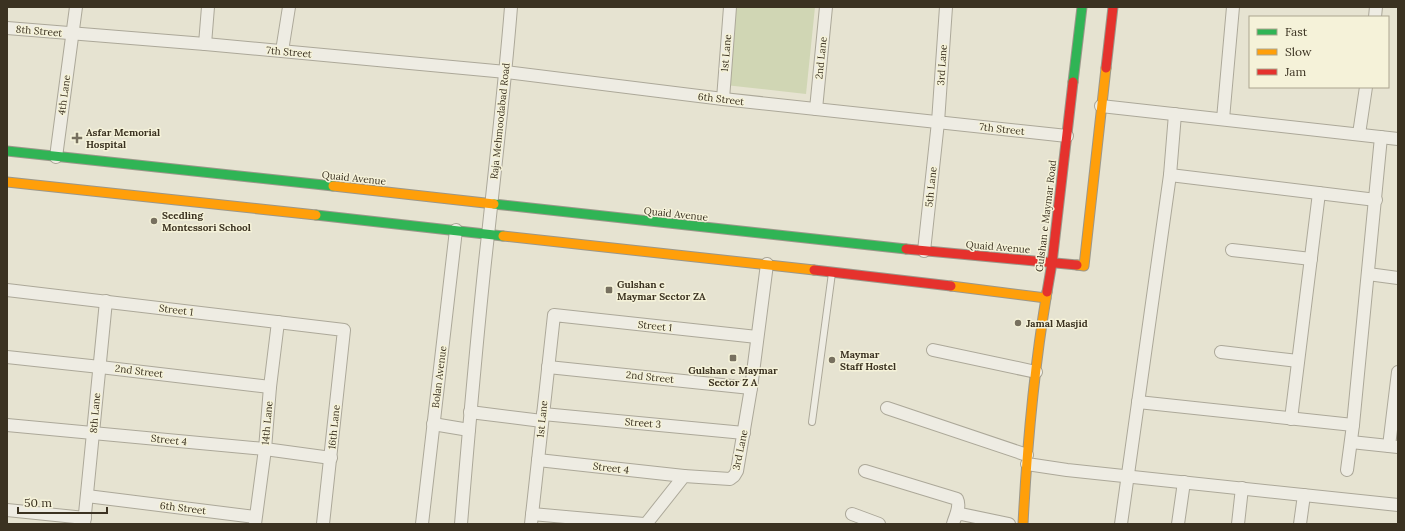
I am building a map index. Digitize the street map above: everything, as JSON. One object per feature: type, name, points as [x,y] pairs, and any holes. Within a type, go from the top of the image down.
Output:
[{"type":"main road","name":"Gulshan e Maymar Road","points":[[1022,524],[1036,372],[1052,263],[1082,7]]},
{"type":"main road","name":"Quaid Avenue","points":[[7,151],[492,205],[924,251],[1084,266],[1113,7]]},
{"type":"main road","points":[[7,182],[767,264],[1046,298]]},
{"type":"street","points":[[72,34],[76,7]]},
{"type":"street","points":[[205,44],[208,7]]},
{"type":"street","points":[[282,52],[288,7]]},
{"type":"street","name":"Raja Mehmoodabad Road","points":[[488,235],[506,72],[511,7]]},
{"type":"street","name":"1st Lane","points":[[723,99],[730,7]]},
{"type":"street","name":"2nd Lane","points":[[816,109],[826,7]]},
{"type":"street","name":"3rd Lane","points":[[938,122],[946,7]]},
{"type":"street","points":[[1222,119],[1233,7]]},
{"type":"street","name":"8th Street","points":[[7,28],[72,34]]},
{"type":"street","name":"7th Street","points":[[72,34],[205,44],[506,72]]},
{"type":"street","name":"4th Lane","points":[[56,157],[72,34]]},
{"type":"street","name":"6th Street","points":[[506,72],[723,99],[938,122]]},
{"type":"street","points":[[1359,134],[1366,88]]},
{"type":"street","points":[[1102,106],[1398,139]]},
{"type":"street","points":[[1121,524],[1129,476],[1170,175],[1175,114]]},
{"type":"street","name":"7th Street","points":[[938,122],[1067,136]]},
{"type":"street","name":"5th Lane","points":[[924,251],[938,122]]},
{"type":"street","points":[[1347,470],[1353,425],[1382,137]]},
{"type":"street","points":[[1170,175],[1376,200]]},
{"type":"street","points":[[1291,418],[1319,193]]},
{"type":"street","name":"Bolan Avenue","points":[[422,524],[456,230]]},
{"type":"street","points":[[461,524],[470,412],[488,235]]},
{"type":"street","points":[[1232,250],[1311,259]]},
{"type":"street","name":"3rd Lane","points":[[684,476],[730,479],[737,471],[751,388],[767,264]]},
{"type":"street","points":[[1368,274],[1398,278]]},
{"type":"street","name":"Street 1","points":[[7,290],[344,330]]},
{"type":"street","name":"8th Lane","points":[[84,521],[106,301]]},
{"type":"street","name":"1st Lane","points":[[531,519],[554,315]]},
{"type":"street","name":"Street 1","points":[[554,315],[757,337]]},
{"type":"street","name":"14th Lane","points":[[255,520],[265,449],[270,387],[278,322]]},
{"type":"street","name":"16th Lane","points":[[324,524],[344,330]]},
{"type":"street","points":[[933,350],[1036,372]]},
{"type":"street","points":[[1221,352],[1298,361]]},
{"type":"street","name":"2nd Street","points":[[7,358],[100,367],[270,387]]},
{"type":"street","name":"2nd Street","points":[[548,366],[751,388]]},
{"type":"street","points":[[1351,442],[1394,447],[1398,372]]},
{"type":"street","points":[[1138,402],[1353,425]]},
{"type":"street","points":[[887,408],[1027,460],[1067,470],[1398,505]]},
{"type":"street","name":"Street 3","points":[[470,412],[744,433]]},
{"type":"street","name":"Street 4","points":[[7,424],[265,449],[331,458]]},
{"type":"street","points":[[433,424],[469,430]]},
{"type":"street","name":"Street 4","points":[[538,460],[684,476]]},
{"type":"street","points":[[865,471],[957,499],[959,503],[955,519]]},
{"type":"street","points":[[531,519],[645,524],[684,476]]},
{"type":"street","points":[[1178,524],[1184,482]]},
{"type":"street","points":[[1238,524],[1242,488]]},
{"type":"street","points":[[1300,524],[1304,495]]},
{"type":"street","name":"6th Street","points":[[87,496],[255,520]]},
{"type":"street","points":[[7,510],[40,519],[84,521]]},
{"type":"street","points":[[852,514],[880,524]]},
{"type":"street","points":[[955,519],[961,514],[1009,524]]},
{"type":"lane","points":[[812,422],[832,272]]},
{"type":"green space","points":[[736,7],[815,7],[806,94],[725,85]]},
{"type":"traffic: fast","points":[[1073,82],[1082,7]]},
{"type":"traffic: fast","points":[[7,151],[333,186]]},
{"type":"traffic: fast","points":[[494,204],[906,249]]},
{"type":"traffic: fast","points":[[316,215],[503,236]]},
{"type":"traffic: slow","points":[[1077,265],[1084,266],[1106,68]]},
{"type":"traffic: slow","points":[[7,182],[316,215]]},
{"type":"traffic: slow","points":[[333,186],[494,204]]},
{"type":"traffic: slow","points":[[503,236],[814,270]]},
{"type":"traffic: slow","points":[[951,286],[1046,298]]},
{"type":"traffic: slow","points":[[1023,524],[1032,408],[1038,350],[1047,292]]},
{"type":"traffic: jam","points":[[1106,68],[1113,7]]},
{"type":"traffic: jam","points":[[1047,292],[1052,263],[1073,82]]},
{"type":"traffic: jam","points":[[906,249],[1077,265]]},
{"type":"traffic: jam","points":[[814,270],[951,286]]},
{"type":"place","name":"Asfar Memorial Hospital","points":[[77,138]]},
{"type":"place","name":"Seedling Montessori School","points":[[154,221]]},
{"type":"place","name":"Gulshan e Maymar Sector ZA","points":[[609,290]]},
{"type":"place","name":"Jamal Masjid","points":[[1018,323]]},
{"type":"place","name":"Gulshan e Maymar Sector Z A","points":[[733,358]]},
{"type":"place","name":"Maymar Staff Hostel","points":[[832,360]]}]
